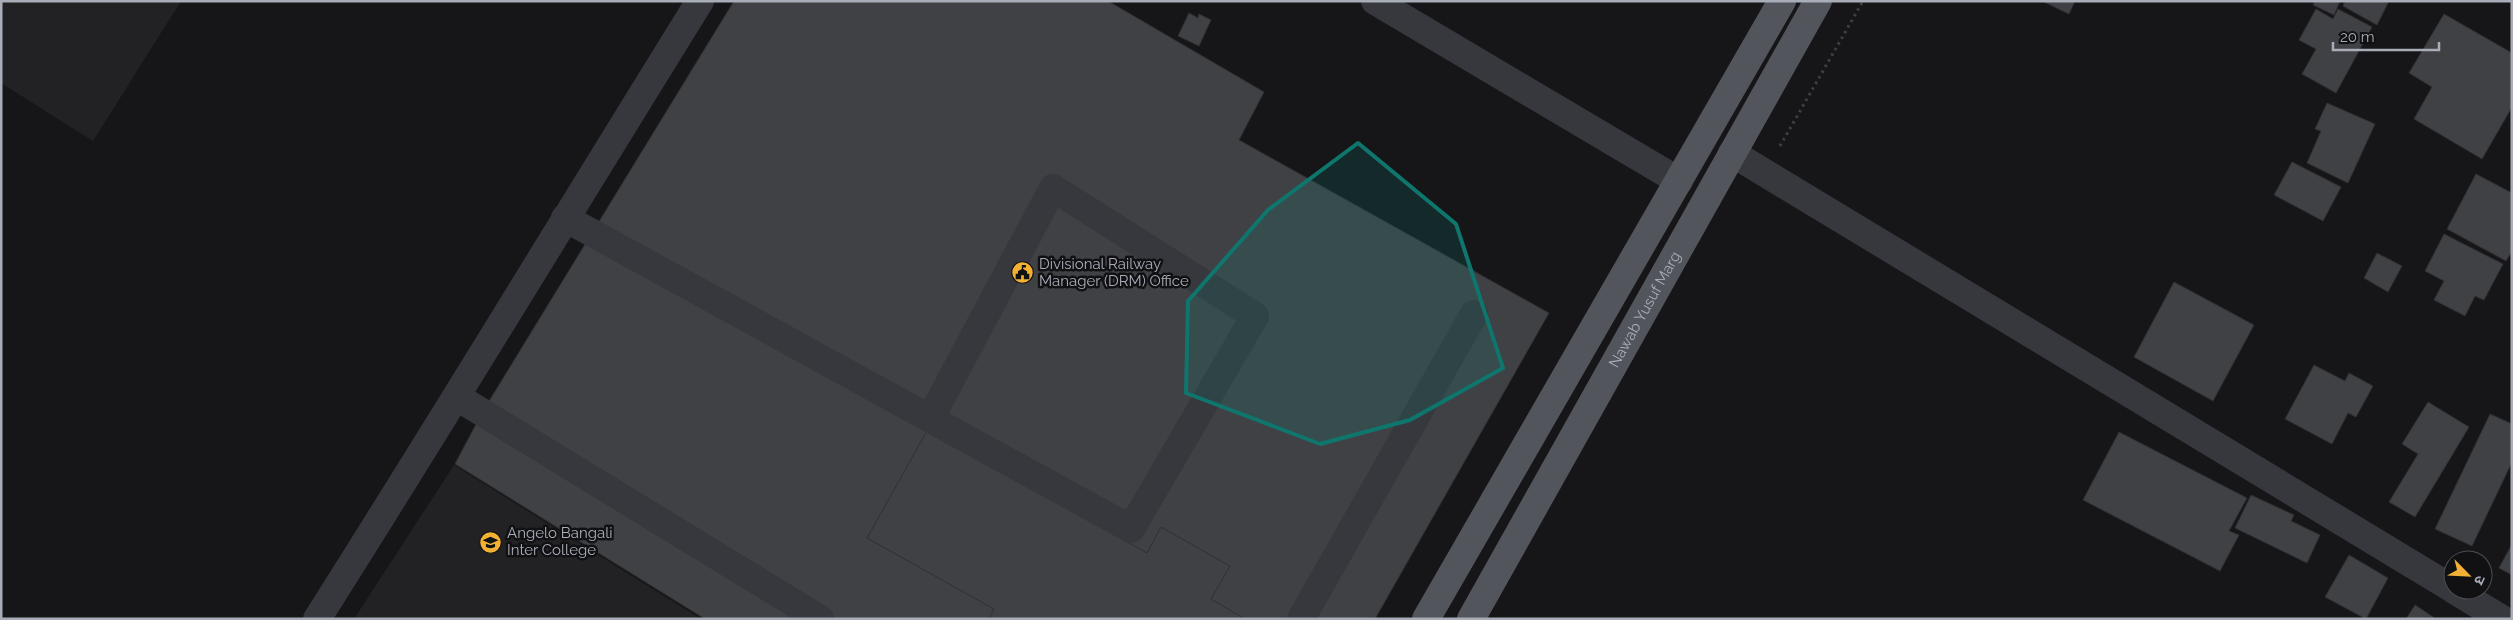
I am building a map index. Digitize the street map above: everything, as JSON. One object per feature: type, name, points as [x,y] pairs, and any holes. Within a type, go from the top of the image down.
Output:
[{"type":"main road","points":[[1426,619],[1782,1]]},
{"type":"main road","name":"Nawab Yusuf Marg","points":[[1471,619],[1818,1]]},
{"type":"street","points":[[317,619],[457,397],[565,218],[700,1]]},
{"type":"street","points":[[1375,1],[1679,181]]},
{"type":"street","points":[[1732,153],[2443,583]]},
{"type":"street","points":[[565,218],[1131,528],[1255,316],[1053,188],[931,417]]},
{"type":"street","points":[[1301,619],[1474,314]]},
{"type":"street","points":[[457,397],[820,619]]},
{"type":"street","points":[[2471,600],[2502,619]]},
{"type":"path","points":[[1764,173],[1863,1]]},
{"type":"highlighted area","points":[[1358,143],[1456,224],[1503,368],[1410,420],[1320,444],[1186,393],[1188,301],[1268,210]]},
{"type":"shaded area","points":[[1,1],[181,1],[93,141],[1,83]]},
{"type":"shaded area","name":"Angelo Bangali Inter College","points":[[454,465],[701,619],[354,619]]},
{"type":"building","name":"Divisional Railway Manager (DRM) Office","points":[[734,1],[1108,1],[1264,92],[1239,140],[1549,313],[1375,619],[705,619],[455,464],[483,411]]},
{"type":"building","points":[[2042,1],[2075,1],[2069,14]]},
{"type":"building","points":[[2315,1],[2340,1],[2334,15],[2313,5]]},
{"type":"building","points":[[2345,1],[2389,1],[2377,25],[2343,6]]},
{"type":"building","points":[[2316,9],[2333,19],[2338,9],[2372,27],[2336,93],[2302,74],[2316,49],[2299,40]]},
{"type":"building","points":[[1189,13],[1198,18],[1199,14],[1211,20],[1199,46],[1178,36]]},
{"type":"building","points":[[2444,14],[2512,53],[2512,107],[2482,159],[2414,119],[2432,87],[2409,73]]},
{"type":"building","points":[[2327,103],[2375,124],[2348,183],[2307,163],[2321,131],[2315,129]]},
{"type":"building","points":[[2292,162],[2341,187],[2323,221],[2274,195]]},
{"type":"building","points":[[2476,174],[2512,193],[2512,251],[2506,261],[2447,229]]},
{"type":"building","points":[[2444,234],[2503,264],[2484,300],[2475,296],[2465,316],[2434,300],[2444,281],[2425,271]]},
{"type":"building","points":[[2377,253],[2402,266],[2388,292],[2364,278]]},
{"type":"building","points":[[2174,282],[2254,325],[2213,401],[2134,357]]},
{"type":"building","points":[[2314,365],[2345,381],[2349,373],[2373,386],[2356,417],[2348,413],[2332,444],[2285,419]]},
{"type":"building","points":[[2428,402],[2469,427],[2415,517],[2389,502],[2418,454],[2402,444]]},
{"type":"building","points":[[2490,414],[2512,424],[2512,462],[2472,546],[2435,529]]},
{"type":"building","points":[[928,429],[1147,553],[1161,527],[1230,566],[1211,599],[1245,619],[989,619],[994,609],[867,538]]},
{"type":"building","points":[[2119,432],[2247,498],[2229,531],[2239,535],[2220,571],[2083,500]]},
{"type":"building","points":[[2251,495],[2294,515],[2291,521],[2320,535],[2307,563],[2235,528]]},
{"type":"building","points":[[2512,544],[2512,575],[2499,568]]},
{"type":"building","points":[[2349,555],[2388,578],[2366,619],[2325,597]]},
{"type":"building","points":[[2415,605],[2436,619],[2406,619]]},
{"type":"place","name":"Divisional Railway Manager (DRM) Office","points":[[1023,273]]},
{"type":"place","name":"Angelo Bangali Inter College","points":[[491,542]]}]
